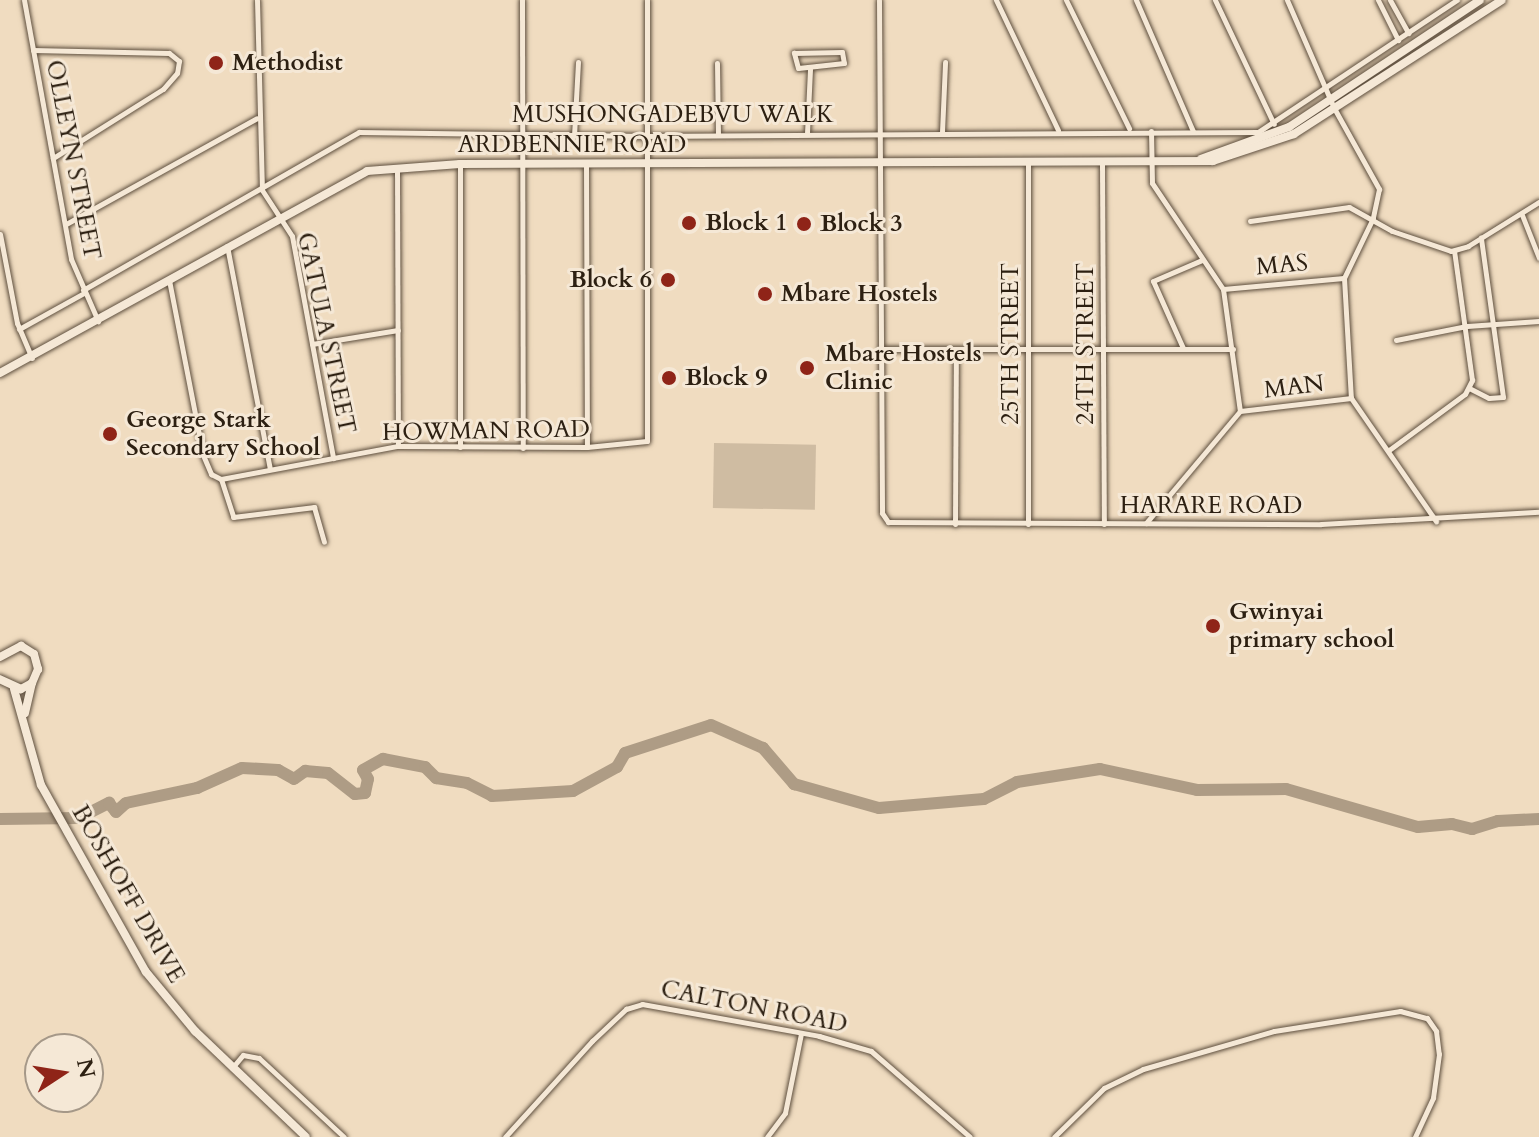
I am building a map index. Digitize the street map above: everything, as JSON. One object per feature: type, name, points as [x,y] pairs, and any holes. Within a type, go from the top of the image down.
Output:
[{"type":"main road","name":"ARDBENNIE ROAD","points":[[1333,105],[1480,0]]},
{"type":"main road","name":"ARDBENNIE ROAD","points":[[0,373],[98,323],[227,245],[345,179],[397,166],[1028,165],[1196,161],[1257,150],[1502,0]]},
{"type":"main road","points":[[0,644],[11,648]]},
{"type":"main road","points":[[0,657],[11,648],[21,646],[34,654],[38,669],[32,683],[14,689],[0,679]]},
{"type":"main road","name":"BOSHOFF DRIVE","points":[[25,714],[32,683]]},
{"type":"main road","name":"BOSHOFF DRIVE","points":[[14,689],[25,714],[34,763],[47,796],[157,988],[232,1068],[306,1137]]},
{"type":"street","name":"OLLEYN STREET","points":[[24,0],[71,259],[98,323]]},
{"type":"street","points":[[257,0],[257,118],[262,190]]},
{"type":"street","points":[[522,0],[523,448]]},
{"type":"street","points":[[646,166],[647,0]]},
{"type":"street","points":[[879,0],[880,349],[1233,349]]},
{"type":"street","points":[[996,0],[1058,130]]},
{"type":"street","points":[[1066,0],[1130,129]]},
{"type":"street","points":[[1136,0],[1193,131]]},
{"type":"street","points":[[1215,0],[1274,124]]},
{"type":"street","points":[[1287,0],[1333,105],[1377,180],[1373,218],[1344,278],[1351,398],[1436,521]]},
{"type":"street","points":[[1378,0],[1398,40]]},
{"type":"street","points":[[1390,0],[1408,33]]},
{"type":"street","name":"MUSHONGADEBVU WALK","points":[[19,329],[359,132],[645,136],[1130,129],[1258,132],[1457,0]]},
{"type":"street","points":[[1386,16],[1395,11]]},
{"type":"street","points":[[33,50],[169,53],[179,61],[177,73],[163,89],[53,158]]},
{"type":"street","points":[[794,53],[843,54],[844,64],[810,69],[797,67],[794,53]]},
{"type":"street","points":[[574,136],[578,62]]},
{"type":"street","points":[[942,132],[945,62]]},
{"type":"street","points":[[717,63],[718,135]]},
{"type":"street","points":[[807,133],[810,69]]},
{"type":"street","points":[[66,224],[257,118]]},
{"type":"street","points":[[1146,523],[1240,411],[1223,289],[1152,183],[1151,131]]},
{"type":"street","points":[[460,164],[460,447]]},
{"type":"street","name":"24TH STREET","points":[[1102,164],[1104,524]]},
{"type":"street","name":"25TH STREET","points":[[1028,165],[1028,524]]},
{"type":"street","points":[[397,166],[398,446]]},
{"type":"street","points":[[586,166],[587,447]]},
{"type":"street","name":"HOWMAN ROAD","points":[[221,479],[398,446],[587,447],[645,442],[650,431],[646,166]]},
{"type":"street","name":"GATULA STREET","points":[[262,190],[292,236],[333,458]]},
{"type":"street","points":[[1250,221],[1349,207],[1392,231],[1454,251],[1522,215],[1539,202]]},
{"type":"street","points":[[1522,215],[1539,258]]},
{"type":"street","points":[[0,234],[19,329],[32,359]]},
{"type":"street","points":[[1469,388],[1489,398],[1503,397],[1481,238]]},
{"type":"street","points":[[227,245],[270,469]]},
{"type":"street","points":[[1454,251],[1467,326],[1469,388]]},
{"type":"street","points":[[1183,348],[1153,281],[1202,260]]},
{"type":"street","name":"MAS","points":[[1223,289],[1344,278]]},
{"type":"street","points":[[169,279],[203,455],[211,474],[221,479],[233,517],[314,507],[324,542]]},
{"type":"street","points":[[1396,340],[1467,326],[1539,321]]},
{"type":"street","points":[[312,344],[398,330]]},
{"type":"street","name":"HARARE ROAD","points":[[880,349],[885,519],[955,524],[1436,521],[1539,512]]},
{"type":"street","points":[[955,524],[956,350]]},
{"type":"street","points":[[1389,450],[1469,388]]},
{"type":"street","name":"MAN","points":[[1240,411],[1351,398]]},
{"type":"street","name":"CALTON ROAD","points":[[505,1137],[592,1041],[634,1006],[801,1034],[871,1051],[970,1137]]},
{"type":"street","points":[[1054,1137],[1104,1088],[1156,1065],[1274,1031],[1400,1011],[1427,1018],[1436,1031],[1439,1054],[1433,1098],[1415,1137]]},
{"type":"street","points":[[767,1137],[785,1113],[801,1034]]},
{"type":"street","points":[[232,1068],[243,1055],[259,1058],[344,1137]]},
{"type":"shaded area","points":[[714,443],[816,445],[815,510],[713,508]]},
{"type":"waterway","points":[[0,819],[79,818],[109,803],[116,812],[126,803],[197,788],[242,768],[278,770],[294,779],[305,771],[328,773],[355,794],[365,793],[368,779],[363,770],[383,759],[425,767],[436,778],[467,783],[492,796],[573,791],[617,767],[625,753],[711,725],[763,748],[794,784],[879,808],[984,799],[1017,782],[1100,769],[1197,790],[1286,789],[1418,827],[1452,824],[1472,829],[1498,821],[1539,819]]},
{"type":"place","name":"Methodist","points":[[216,63]]},
{"type":"place","name":"Block 1","points":[[689,223]]},
{"type":"place","name":"Block 3","points":[[804,224]]},
{"type":"place","name":"Block 6","points":[[668,280]]},
{"type":"place","name":"Mbare Hostels","points":[[765,294]]},
{"type":"place","name":"Mbare Hostels Clinic","points":[[807,368]]},
{"type":"place","name":"Block 9","points":[[669,378]]},
{"type":"place","name":"George Stark Secondary School","points":[[110,434]]},
{"type":"place","name":"Gwinyai primary school","points":[[1213,626]]}]
